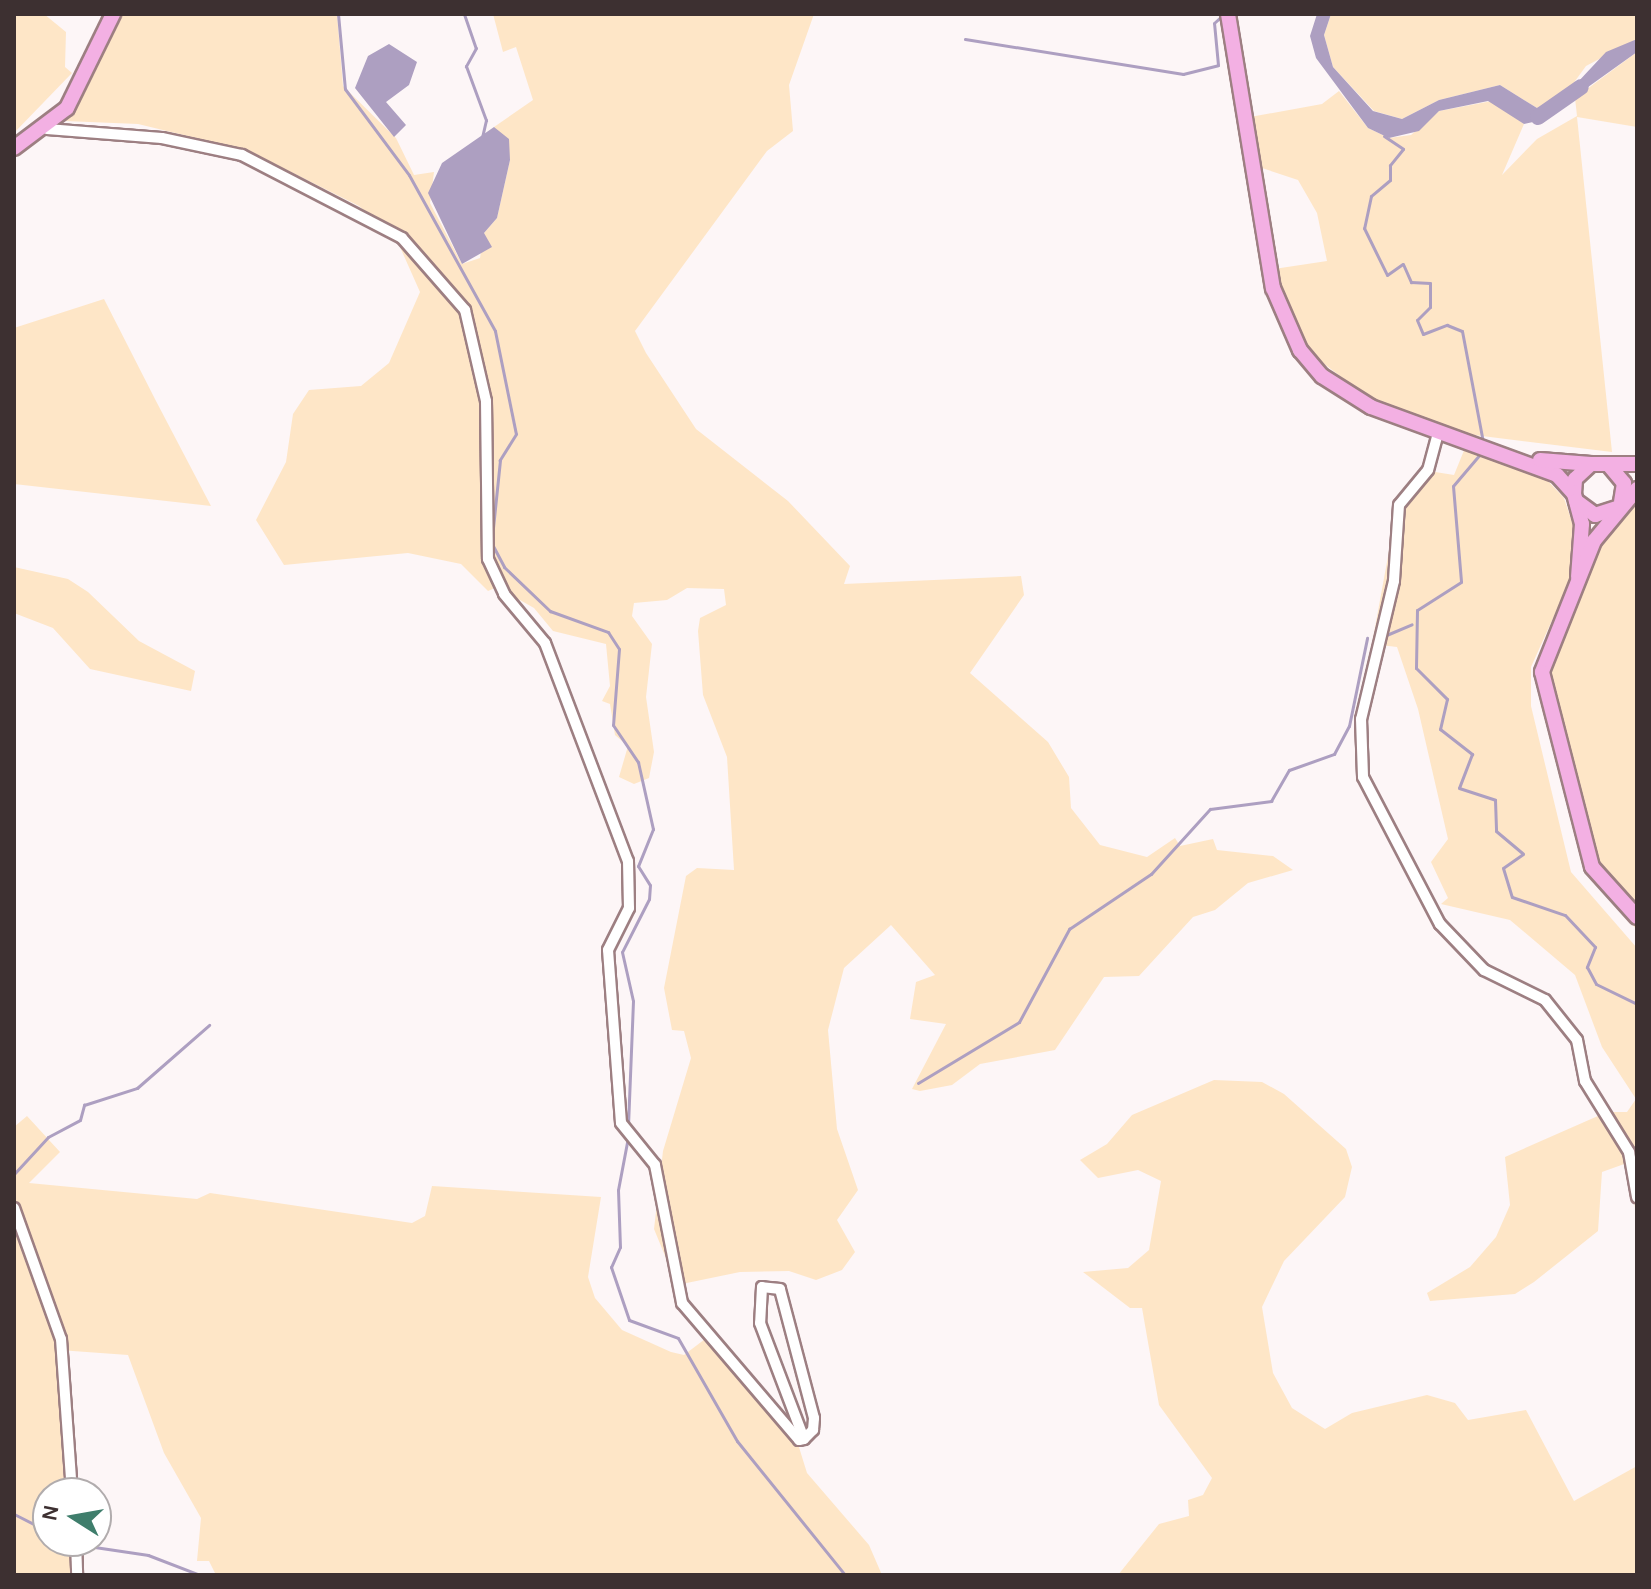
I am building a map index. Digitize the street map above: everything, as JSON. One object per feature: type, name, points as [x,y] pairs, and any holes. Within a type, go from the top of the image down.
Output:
[{"type":"main road","points":[[14,148],[47,129],[83,83],[113,14]]},
{"type":"main road","points":[[1228,14],[1270,273],[1288,330],[1322,376],[1349,395],[1438,433],[1506,453],[1528,459],[1637,464]]},
{"type":"main road","points":[[1528,459],[1595,515],[1619,505]]},
{"type":"main road","points":[[1578,577],[1575,479],[1591,464]]},
{"type":"main road","points":[[1607,464],[1622,477],[1619,505]]},
{"type":"main road","points":[[1637,489],[1619,505],[1578,577],[1548,652],[1543,684],[1592,867],[1637,917]]},
{"type":"street","points":[[47,129],[162,138],[242,155],[402,238],[465,310],[486,401],[488,559],[504,594],[545,643],[628,861],[629,908],[608,950],[621,1123],[655,1165],[682,1303],[792,1438],[804,1439]]},
{"type":"street","points":[[1438,433],[1428,470],[1399,505],[1394,581],[1361,719],[1363,777],[1440,924],[1484,970],[1545,1000],[1577,1040],[1585,1081],[1629,1152],[1637,1197]]},
{"type":"street","points":[[14,1208],[61,1339],[71,1477]]},
{"type":"street","points":[[769,1284],[784,1297],[813,1415],[804,1439],[760,1323],[760,1291],[769,1284]]},
{"type":"shaded area","points":[[14,14],[44,14],[66,32],[65,67],[72,73],[14,133]]},
{"type":"shaded area","points":[[111,14],[337,14],[343,86],[396,138],[414,175],[434,172],[430,203],[462,264],[480,258],[484,233],[497,218],[510,160],[494,127],[533,100],[516,47],[503,52],[493,14],[814,14],[789,85],[793,131],[767,151],[635,331],[646,353],[696,429],[788,501],[850,566],[844,584],[1021,576],[1024,595],[970,673],[1048,742],[1069,777],[1071,808],[1100,845],[1147,857],[1175,838],[1180,846],[1213,839],[1217,850],[1273,856],[1293,870],[1248,883],[1215,910],[1193,917],[1139,976],[1104,977],[1055,1050],[980,1064],[952,1085],[920,1091],[912,1089],[946,1024],[910,1019],[916,982],[935,975],[891,925],[844,968],[828,1030],[837,1129],[858,1190],[837,1220],[855,1252],[842,1270],[816,1280],[789,1271],[740,1272],[677,1285],[654,1229],[663,1151],[691,1058],[684,1031],[672,1030],[664,988],[686,876],[697,868],[734,870],[727,757],[703,695],[698,631],[700,618],[726,605],[724,589],[687,588],[667,600],[634,603],[632,616],[652,644],[646,697],[654,752],[649,778],[634,784],[619,777],[628,746],[615,735],[610,704],[602,701],[610,686],[606,644],[553,631],[534,608],[497,587],[488,591],[461,564],[408,553],[284,565],[256,520],[286,462],[293,414],[309,390],[361,386],[389,363],[420,292],[396,238],[359,206],[291,172],[229,146],[138,124],[65,121],[60,113]]},
{"type":"shaded area","points":[[1317,14],[1331,14],[1324,35],[1333,67],[1373,111],[1402,119],[1439,100],[1500,85],[1537,108],[1562,99],[1606,52],[1637,39],[1637,52],[1542,120],[1524,124],[1488,101],[1439,111],[1419,131],[1389,138],[1368,128],[1316,58],[1310,36]]},
{"type":"shaded area","points":[[1331,14],[1637,14],[1637,39],[1586,66],[1562,99],[1537,108],[1500,85],[1439,100],[1402,119],[1374,111],[1333,67],[1324,35]]},
{"type":"shaded area","points":[[389,44],[417,62],[409,85],[386,102],[406,125],[394,137],[355,88],[368,56]]},
{"type":"shaded area","points":[[1637,52],[1637,127],[1577,117],[1612,452],[1466,434],[1373,401],[1315,357],[1291,320],[1274,269],[1327,261],[1317,213],[1298,180],[1259,167],[1250,117],[1322,104],[1339,91],[1368,128],[1389,138],[1411,135],[1439,111],[1492,101],[1524,124],[1502,175],[1537,139],[1577,116],[1575,98]]},
{"type":"shaded area","points":[[494,127],[509,139],[510,160],[497,218],[484,233],[492,247],[462,264],[428,193],[442,163]]},
{"type":"shaded area","points":[[104,299],[211,506],[14,484],[14,328]]},
{"type":"shaded area","points":[[1465,448],[1546,479],[1564,498],[1574,528],[1572,576],[1531,667],[1531,706],[1571,872],[1637,948],[1637,1219],[1627,1163],[1602,1172],[1598,1231],[1534,1282],[1515,1294],[1430,1301],[1427,1293],[1470,1267],[1496,1237],[1510,1205],[1505,1157],[1607,1112],[1627,1112],[1636,1099],[1602,1047],[1575,975],[1510,920],[1441,904],[1448,898],[1431,862],[1448,839],[1418,709],[1397,647],[1372,644],[1399,496],[1429,471],[1454,475]]},
{"type":"shaded area","points":[[1637,497],[1637,930],[1583,867],[1539,688],[1606,536]]},
{"type":"shaded area","points":[[14,567],[68,579],[88,592],[139,641],[195,671],[191,691],[90,669],[53,628],[14,613]]},
{"type":"shaded area","points":[[1214,1080],[1262,1082],[1284,1094],[1346,1149],[1352,1167],[1345,1197],[1284,1261],[1262,1307],[1273,1373],[1292,1408],[1325,1429],[1352,1413],[1427,1395],[1455,1403],[1468,1420],[1526,1410],[1574,1501],[1637,1466],[1637,1575],[1118,1575],[1159,1524],[1189,1516],[1188,1500],[1203,1495],[1212,1478],[1159,1405],[1142,1308],[1130,1308],[1083,1272],[1128,1268],[1149,1250],[1161,1181],[1138,1170],[1098,1178],[1080,1160],[1107,1144],[1132,1115]]},
{"type":"shaded area","points":[[27,1116],[60,1152],[29,1183],[197,1199],[210,1193],[412,1223],[425,1216],[432,1186],[601,1197],[588,1277],[595,1298],[622,1330],[671,1352],[684,1355],[709,1336],[798,1444],[807,1473],[869,1545],[882,1575],[216,1575],[209,1561],[197,1561],[201,1518],[164,1453],[128,1355],[59,1350],[69,1477],[32,1477],[32,1557],[74,1557],[74,1575],[14,1575],[14,1127]]},
{"type":"waterway","points":[[338,14],[345,89],[409,175],[495,331],[516,434],[500,460],[493,528]]},
{"type":"waterway","points":[[464,14],[476,48],[466,66],[486,120],[482,137]]},
{"type":"waterway","points":[[965,39],[1183,74],[1218,65],[1214,23],[1223,15]]},
{"type":"waterway","points":[[1538,117],[1581,87]]},
{"type":"waterway","points":[[1384,136],[1403,149],[1390,165],[1390,180],[1371,196],[1364,228],[1387,275],[1403,264],[1411,282],[1430,283],[1430,307],[1417,320],[1423,334],[1447,325],[1462,331],[1483,442]]},
{"type":"waterway","points":[[1481,453],[1453,486],[1461,582],[1417,610],[1416,668],[1447,699],[1440,729],[1472,754],[1459,788],[1495,800],[1496,831],[1523,854],[1503,868],[1512,897],[1565,915],[1595,947],[1587,967],[1596,984],[1637,1004]]},
{"type":"waterway","points":[[492,544],[504,567],[550,611],[608,632],[619,649],[613,725],[638,762],[653,829],[638,866],[650,885],[649,899],[622,952],[633,1001],[628,1125]]},
{"type":"waterway","points":[[1384,636],[1412,624]]},
{"type":"waterway","points":[[918,1083],[1019,1022],[1069,929],[1151,874],[1210,809],[1271,801],[1289,770],[1334,754],[1349,726],[1367,638]]},
{"type":"waterway","points":[[14,1174],[48,1137],[80,1120],[84,1105],[137,1088],[209,1025]]},
{"type":"waterway","points":[[1637,1050],[1637,1067]]},
{"type":"waterway","points":[[628,1137],[618,1190],[620,1247],[611,1267],[629,1320],[678,1338],[737,1441],[845,1575]]},
{"type":"waterway","points":[[14,1514],[32,1523]]},
{"type":"waterway","points":[[112,1550],[148,1555],[200,1575]]}]
